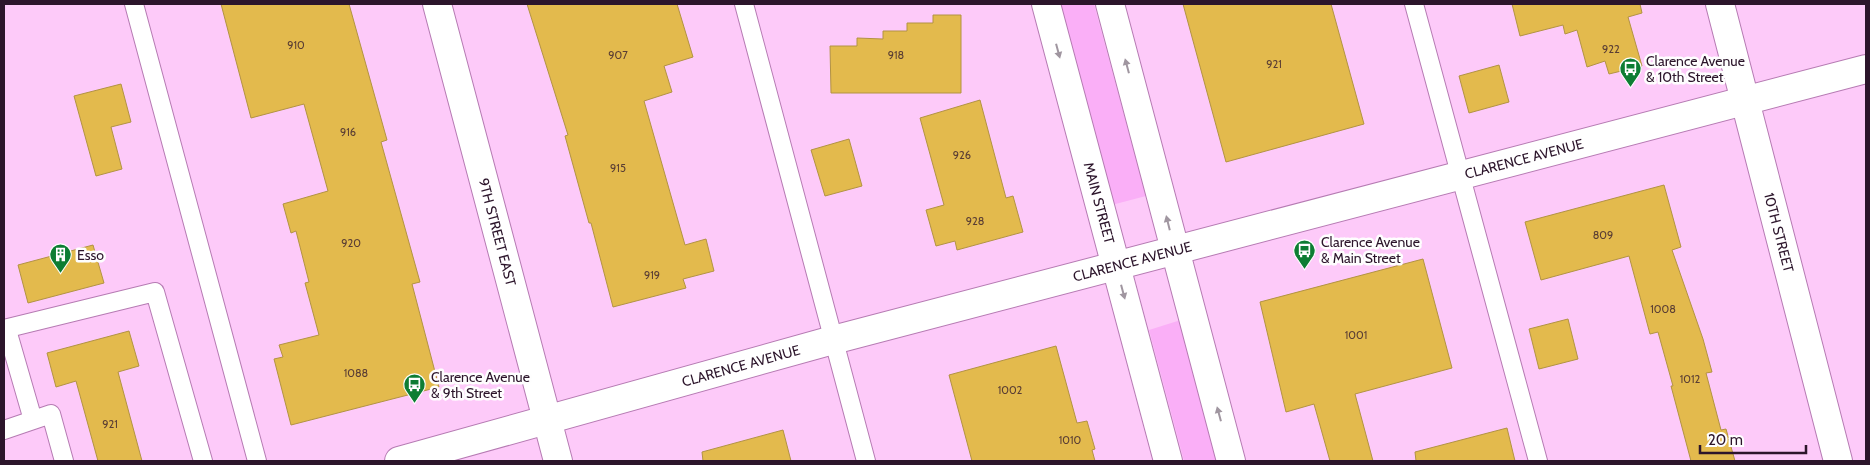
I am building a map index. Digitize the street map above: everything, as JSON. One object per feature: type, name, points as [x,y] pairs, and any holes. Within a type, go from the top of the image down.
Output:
[{"type":"street","name":"9TH STREET EAST","points":[[437,4],[558,461]]},
{"type":"street","name":"MAIN STREET","points":[[1046,4],[1168,461]]},
{"type":"street","points":[[1110,4],[1232,461]]},
{"type":"street","name":"10TH STREET","points":[[1720,4],[1838,461]]},
{"type":"street","name":"CLARENCE AVENUE","points":[[399,461],[833,340],[1866,69]]},
{"type":"lane","points":[[134,4],[257,461]]},
{"type":"lane","points":[[744,4],[866,461]]},
{"type":"lane","points":[[1414,4],[1538,461]]},
{"type":"lane","points":[[33,420],[5,330],[155,292],[203,461]]},
{"type":"lane","points":[[4,430],[51,414],[64,461]]},
{"type":"shaded area","points":[[1060,4],[1094,4],[1146,196],[1104,207],[1101,156]]},
{"type":"shaded area","points":[[1184,319],[1218,461],[1184,461],[1149,330]]},
{"type":"building","points":[[221,4],[349,4],[387,140],[381,142],[420,282],[412,284],[439,387],[291,425],[274,359],[283,357],[279,345],[319,335],[305,283],[309,282],[296,231],[291,233],[283,204],[328,191],[304,104],[251,118]]},
{"type":"building","points":[[527,4],[677,4],[693,57],[664,66],[672,92],[644,101],[685,245],[706,239],[714,271],[683,279],[686,288],[613,307],[591,223],[589,223],[565,136],[568,135]]},
{"type":"building","points":[[1183,4],[1331,4],[1364,124],[1226,162]]},
{"type":"building","points":[[1512,4],[1640,4],[1642,13],[1628,17],[1642,66],[1609,74],[1605,61],[1587,67],[1577,30],[1565,34],[1563,25],[1520,36]]},
{"type":"building","points":[[933,15],[961,15],[961,93],[831,93],[830,46],[857,46],[857,38],[883,39],[883,31],[907,31],[907,23],[933,23]]},
{"type":"building","points":[[1499,65],[1509,102],[1469,113],[1459,76]]},
{"type":"building","points":[[121,84],[131,122],[111,127],[122,169],[96,176],[74,96]]},
{"type":"building","points":[[980,100],[1006,198],[1013,196],[1023,232],[957,250],[955,241],[936,246],[926,210],[944,205],[920,118]]},
{"type":"building","points":[[849,139],[862,186],[825,196],[811,150]]},
{"type":"building","points":[[1664,185],[1681,247],[1672,250],[1703,339],[1712,372],[1706,373],[1721,430],[1726,429],[1735,461],[1691,461],[1658,332],[1650,334],[1629,256],[1541,280],[1525,222]]},
{"type":"building","name":"Esso","points":[[93,245],[104,283],[28,303],[18,265]]},
{"type":"building","points":[[1423,259],[1452,368],[1355,394],[1373,461],[1330,461],[1314,404],[1286,412],[1260,302]]},
{"type":"building","points":[[1568,319],[1578,359],[1539,369],[1529,329]]},
{"type":"building","points":[[129,331],[139,366],[118,372],[142,461],[98,461],[76,381],[56,387],[47,353]]},
{"type":"building","points":[[1056,346],[1077,423],[1087,421],[1095,449],[1092,450],[1095,461],[972,461],[949,375]]},
{"type":"building","points":[[1507,428],[1515,461],[1416,461],[1415,452]]},
{"type":"building","points":[[783,430],[791,461],[703,461],[702,452]]},
{"type":"place","name":"Clarence Avenue & 10th Street","points":[[1630,88]]},
{"type":"place","name":"Clarence Avenue & Main Street","points":[[1305,269]]},
{"type":"place","name":"Esso","points":[[61,274]]},
{"type":"place","name":"Clarence Avenue & 9th Street","points":[[415,404]]}]
